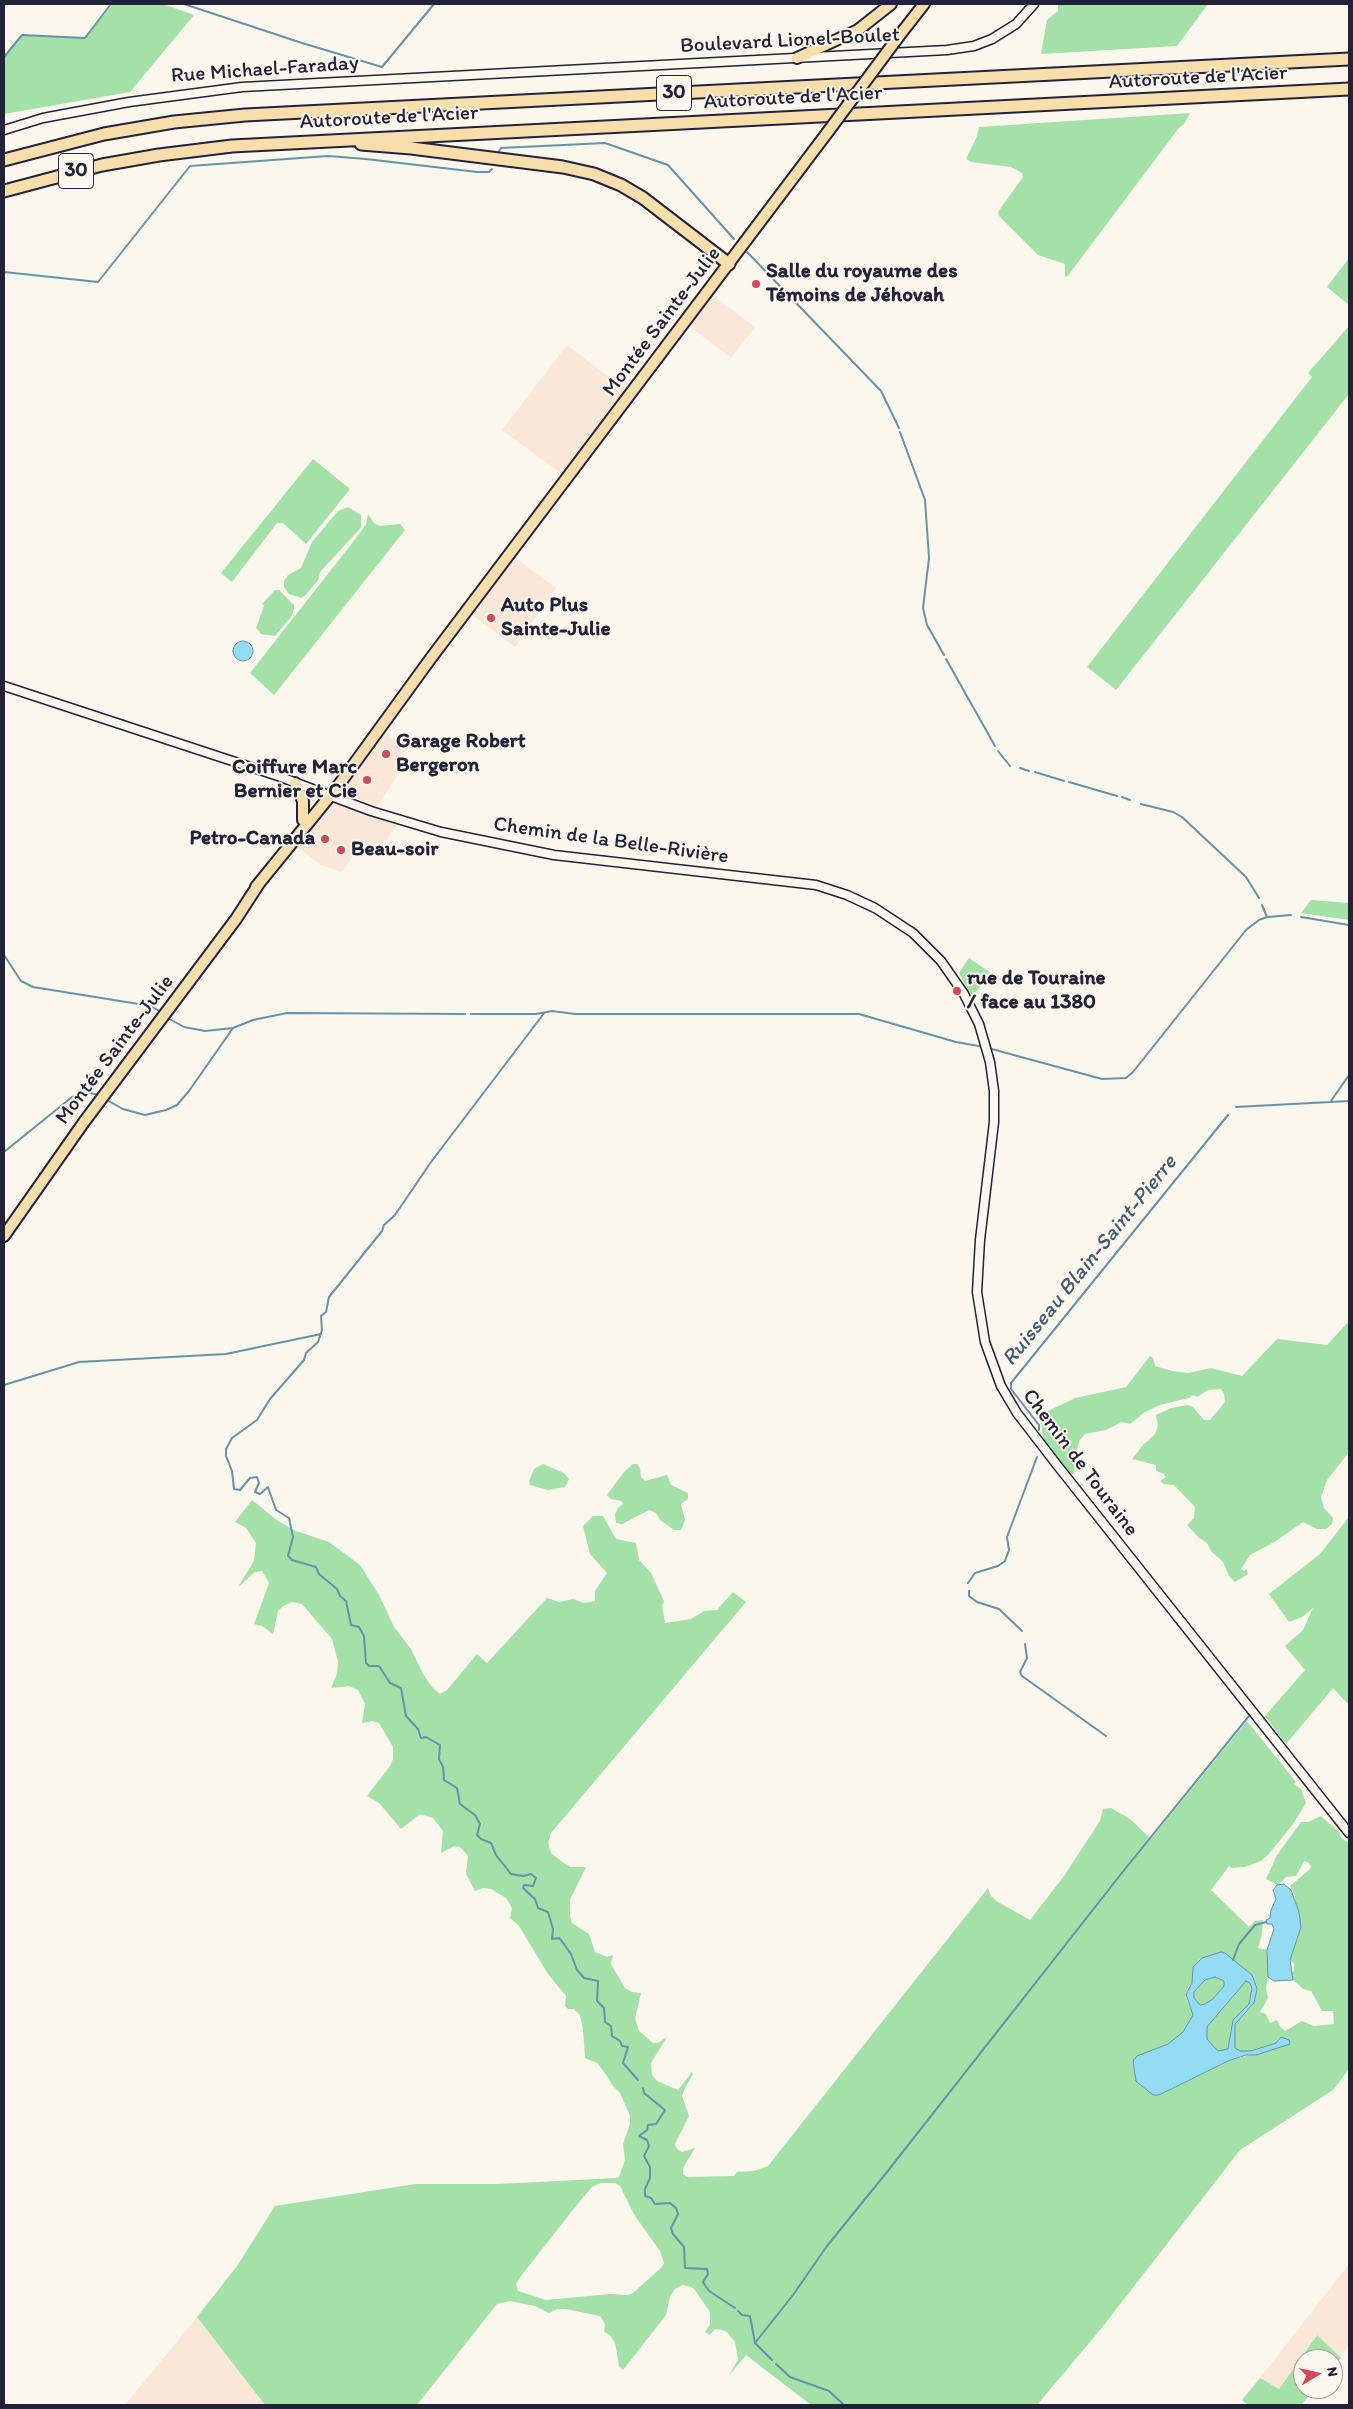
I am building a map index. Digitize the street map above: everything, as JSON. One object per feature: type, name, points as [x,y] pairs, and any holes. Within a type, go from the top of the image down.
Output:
[{"type":"highway","name":"Autoroute de l'Acier","points":[[4,160],[104,134],[174,122],[244,114],[1349,59]]},
{"type":"highway","name":"Autoroute de l'Acier","points":[[4,191],[83,169],[214,147],[1349,89]]},
{"type":"highway","points":[[306,141],[411,148],[587,172],[621,185],[643,198],[729,264]]},
{"type":"main road","points":[[797,58],[858,30],[891,4]]},
{"type":"main road","name":"Montée Sainte-Julie","points":[[256,887],[429,662],[924,4]]},
{"type":"main road","points":[[296,782],[303,801],[303,820]]},
{"type":"main road","name":"Montée Sainte-Julie","points":[[4,1236],[102,1097],[164,1015],[303,820],[327,795]]},
{"type":"street","name":"Boulevard Lionel-Boulet","points":[[532,72],[936,51],[969,47],[986,41],[1010,28],[1034,4]]},
{"type":"street","name":"Rue Michael-Faraday","points":[[4,130],[64,114],[202,91],[267,85],[532,72]]},
{"type":"street","name":"Chemin de la Belle-Rivière","points":[[4,686],[426,827],[520,850],[640,866],[799,882],[847,894]]},
{"type":"street","name":"Chemin de Touraine","points":[[847,894],[894,919],[936,955],[964,994],[985,1042],[993,1083],[994,1122],[978,1259],[977,1292],[983,1333],[1001,1386],[1017,1413],[1051,1459],[1349,1833]]},
{"type":"shaded area","points":[[711,294],[755,327],[731,358],[688,325]]},
{"type":"shaded area","points":[[567,345],[627,391],[563,475],[502,430]]},
{"type":"shaded area","points":[[514,557],[556,588],[515,647],[471,614]]},
{"type":"shaded area","points":[[383,731],[407,749],[396,764],[402,769],[377,806],[349,796],[344,788]]},
{"type":"shaded area","points":[[340,805],[398,824],[374,856],[357,851],[342,872],[321,865],[296,846],[328,806]]},
{"type":"shaded area","points":[[1349,2264],[1349,2345],[1343,2353],[1343,2349],[1331,2349],[1316,2335],[1306,2349],[1293,2349],[1293,2369],[1279,2389],[1260,2378]]},
{"type":"shaded area","points":[[197,2317],[265,2405],[125,2405]]},
{"type":"green space","points":[[113,4],[163,4],[194,15],[130,92],[4,114],[4,58],[23,35],[85,38]]},
{"type":"green space","points":[[1058,4],[1208,4],[1177,46],[1041,54],[1047,20],[1058,11]]},
{"type":"green space","points":[[1190,113],[1184,124],[1178,129],[1067,277],[1065,276],[1065,264],[1038,255],[999,216],[998,212],[1023,177],[1022,173],[1011,167],[971,162],[966,159],[977,136],[979,127]]},
{"type":"green space","points":[[1349,258],[1349,305],[1327,287]]},
{"type":"green space","points":[[1349,326],[1349,394],[1116,690],[1087,667],[1312,377],[1308,373]]},
{"type":"green space","points":[[313,459],[350,489],[306,544],[283,523],[277,523],[232,582],[221,573]]},
{"type":"green space","points":[[348,507],[361,515],[361,527],[320,572],[318,580],[306,595],[301,598],[289,594],[284,587],[284,581],[288,575],[301,568],[312,542],[338,511]]},
{"type":"green space","points":[[368,514],[374,523],[380,526],[400,524],[405,530],[274,695],[250,673],[360,533],[366,524]]},
{"type":"green space","points":[[275,590],[279,590],[294,605],[294,609],[291,617],[275,636],[261,634],[256,628],[264,606],[262,604]]},
{"type":"green space","points":[[1311,900],[1349,903],[1349,920],[1301,913]]},
{"type":"green space","points":[[969,958],[991,973],[972,997],[959,973]]},
{"type":"green space","points":[[1349,1321],[1349,1452],[1327,1480],[1321,1497],[1324,1508],[1333,1518],[1332,1524],[1326,1529],[1317,1529],[1303,1522],[1276,1541],[1250,1555],[1241,1569],[1244,1571],[1247,1569],[1248,1574],[1235,1582],[1229,1576],[1223,1562],[1211,1551],[1207,1543],[1199,1538],[1187,1525],[1194,1518],[1195,1507],[1174,1485],[1164,1484],[1160,1481],[1166,1477],[1164,1474],[1156,1471],[1156,1465],[1132,1459],[1155,1434],[1158,1426],[1156,1415],[1171,1408],[1187,1405],[1193,1407],[1204,1420],[1210,1420],[1225,1402],[1221,1389],[1208,1390],[1197,1397],[1193,1395],[1189,1398],[1160,1405],[1145,1412],[1130,1424],[1122,1422],[1106,1430],[1085,1434],[1079,1441],[1074,1473],[1071,1476],[1044,1442],[1041,1422],[1046,1412],[1075,1398],[1126,1387],[1150,1356],[1153,1358],[1155,1366],[1172,1371],[1188,1373],[1211,1368],[1242,1376],[1277,1339],[1327,1345]]},
{"type":"green space","points":[[543,1464],[564,1473],[569,1479],[565,1487],[548,1490],[530,1485],[529,1481],[534,1469]]},
{"type":"green space","points":[[633,1464],[637,1464],[640,1468],[641,1477],[645,1481],[667,1475],[671,1485],[688,1493],[688,1499],[681,1504],[685,1520],[681,1530],[674,1530],[660,1520],[656,1513],[649,1510],[622,1524],[616,1523],[615,1514],[623,1504],[621,1501],[611,1499],[607,1495],[624,1472]]},
{"type":"green space","points":[[252,1500],[278,1521],[296,1531],[329,1542],[360,1565],[379,1595],[394,1627],[411,1649],[423,1674],[432,1687],[440,1694],[447,1690],[477,1654],[487,1663],[547,1598],[559,1602],[573,1599],[584,1603],[595,1601],[595,1591],[607,1573],[590,1554],[583,1526],[593,1516],[603,1516],[616,1539],[636,1543],[639,1560],[651,1573],[664,1601],[662,1606],[665,1623],[691,1619],[704,1611],[717,1610],[733,1592],[746,1602],[551,1833],[548,1843],[551,1853],[570,1867],[586,1867],[570,1900],[572,1923],[589,1934],[595,1952],[607,1957],[613,1955],[611,1964],[625,1988],[632,1992],[641,1993],[635,2018],[639,2031],[653,2043],[658,2043],[667,2037],[651,2063],[652,2075],[657,2081],[678,2090],[692,2072],[693,2074],[682,2096],[689,2116],[675,2144],[677,2149],[682,2152],[695,2148],[683,2168],[683,2174],[687,2177],[734,2176],[737,2172],[754,2171],[768,2166],[988,1888],[991,1896],[998,1902],[1030,1920],[1064,1876],[1100,1821],[1103,1809],[1111,1808],[1130,1819],[1151,1839],[1247,1721],[1296,1782],[1294,1784],[1301,1789],[1306,1803],[1293,1824],[1268,1855],[1261,1861],[1245,1867],[1231,1868],[1229,1866],[1211,1890],[1249,1927],[1255,1921],[1263,1920],[1258,1948],[1267,1950],[1269,1968],[1266,1988],[1268,1998],[1260,2012],[1266,2014],[1270,2023],[1277,2020],[1280,2027],[1285,2031],[1302,2021],[1314,2026],[1334,2024],[1333,2011],[1322,2011],[1311,1991],[1303,1989],[1293,1980],[1291,1973],[1294,1971],[1294,1964],[1290,1960],[1293,1950],[1295,1896],[1290,1886],[1311,1867],[1309,1863],[1304,1861],[1296,1876],[1286,1877],[1278,1885],[1266,1879],[1277,1855],[1301,1822],[1308,1822],[1321,1816],[1339,1832],[1342,1839],[1349,1843],[1349,2069],[1333,2090],[1240,2150],[1100,2330],[1037,2405],[811,2405],[746,2355],[728,2377],[738,2360],[735,2342],[727,2332],[722,2330],[715,2329],[709,2335],[705,2332],[710,2324],[710,2312],[694,2289],[682,2285],[675,2289],[670,2296],[666,2315],[623,2370],[619,2366],[615,2343],[610,2335],[604,2332],[605,2324],[600,2316],[566,2309],[557,2309],[549,2313],[535,2306],[510,2301],[497,2304],[417,2405],[265,2405],[197,2317],[237,2266],[275,2206],[415,2184],[498,2184],[616,2178],[619,2177],[625,2160],[623,2144],[630,2124],[630,2116],[620,2093],[605,2073],[597,2063],[585,2058],[580,2015],[574,2009],[568,2009],[565,2006],[566,1996],[548,1974],[519,1926],[510,1918],[512,1908],[506,1898],[491,1889],[483,1888],[475,1891],[466,1874],[468,1856],[460,1847],[454,1846],[441,1853],[443,1831],[433,1818],[420,1814],[401,1829],[379,1803],[367,1796],[390,1766],[393,1759],[393,1747],[379,1723],[372,1721],[362,1723],[365,1704],[358,1690],[349,1686],[331,1688],[337,1674],[338,1662],[332,1639],[302,1604],[293,1602],[283,1606],[278,1611],[273,1634],[262,1626],[254,1624],[269,1583],[262,1571],[255,1572],[238,1587],[254,1561],[256,1543],[246,1528],[235,1522]],"holes":[[[1218,1953],[1234,1960],[1234,1962],[1252,1975],[1257,1989],[1252,2006],[1235,2024],[1235,2048],[1240,2051],[1251,2051],[1276,2043],[1279,2038],[1287,2045],[1228,2061],[1159,2095],[1147,2090],[1136,2081],[1133,2061],[1137,2056],[1168,2044],[1183,2032],[1193,2015],[1186,1997],[1188,1987],[1192,1983],[1193,1967],[1200,1959]],[[601,2183],[615,2183],[620,2186],[635,2216],[660,2251],[664,2263],[662,2267],[632,2294],[610,2294],[546,2300],[518,2291],[516,2284],[521,2276],[579,2202],[592,2187]]]},
{"type":"green space","points":[[1349,1517],[1349,1705],[1333,1688],[1286,1744],[1265,1716],[1305,1670],[1285,1646],[1303,1630],[1313,1608],[1302,1617],[1289,1622],[1269,1594],[1320,1554]]},
{"type":"green space","points":[[1215,1977],[1224,1981],[1224,1986],[1213,1999],[1200,2005],[1194,1998],[1194,1992],[1205,1980]]},
{"type":"green space","points":[[1246,1981],[1250,1983],[1252,1993],[1249,2005],[1233,2020],[1228,2049],[1218,2051],[1207,2039],[1207,2027]]},
{"type":"green space","points":[[1317,2335],[1332,2349],[1307,2349]]},
{"type":"green space","points":[[1293,2369],[1293,2399],[1306,2399],[1301,2405],[1248,2405],[1242,2400],[1260,2378],[1279,2389]]},
{"type":"water","points":[[243,641],[250,644],[253,651],[250,658],[243,661],[236,658],[233,651],[236,644]]},
{"type":"water","points":[[1284,1884],[1291,1890],[1299,1912],[1301,1927],[1290,1960],[1293,1980],[1274,1981],[1268,1977],[1267,1950],[1274,1929],[1272,1924],[1267,1924],[1266,1920],[1270,1918],[1276,1899],[1273,1890],[1277,1885]]},
{"type":"water","points":[[1221,1952],[1225,1953],[1252,1975],[1257,1989],[1254,2003],[1235,2024],[1235,2048],[1240,2051],[1251,2051],[1276,2043],[1281,2037],[1289,2040],[1290,2044],[1256,2055],[1246,2055],[1228,2061],[1159,2095],[1153,2095],[1136,2081],[1133,2061],[1137,2056],[1168,2044],[1183,2032],[1193,2015],[1186,1994],[1192,1983],[1193,1967],[1202,1958]],"holes":[[[1215,1977],[1224,1981],[1224,1986],[1213,1999],[1200,2005],[1194,1998],[1194,1992],[1205,1980]],[[1246,1981],[1250,1983],[1252,1989],[1249,2004],[1233,2020],[1228,2049],[1218,2051],[1207,2039],[1207,2027]]]},
{"type":"waterway","points":[[4,57],[22,35],[85,38],[111,4]]},
{"type":"waterway","points":[[184,4],[382,67],[434,4]]},
{"type":"waterway","points":[[499,151],[501,148],[605,143],[668,165],[734,239]]},
{"type":"waterway","points":[[4,272],[98,282],[190,166],[328,156],[477,172],[489,172],[492,169]]},
{"type":"waterway","points":[[747,252],[881,391],[899,428]]},
{"type":"waterway","points":[[900,432],[925,500],[929,558],[923,608],[927,625],[944,655]]},
{"type":"waterway","points":[[946,659],[995,746]]},
{"type":"waterway","points":[[998,751],[1010,766]]},
{"type":"waterway","points":[[1020,768],[1029,771]]},
{"type":"waterway","points":[[1035,772],[1064,781]]},
{"type":"waterway","points":[[1069,782],[1117,796]]},
{"type":"waterway","points":[[1122,797],[1130,800]]},
{"type":"waterway","points":[[1141,804],[1173,812],[1182,817],[1246,877],[1259,898]]},
{"type":"waterway","points":[[1262,905],[1267,917]]},
{"type":"waterway","points":[[988,1048],[1102,1079],[1126,1078],[1133,1072],[1246,930],[1259,920],[1267,917],[1291,915]]},
{"type":"waterway","points":[[1301,917],[1349,925]]},
{"type":"waterway","points":[[4,955],[21,981],[33,987],[151,1006],[161,1012]]},
{"type":"waterway","points":[[471,1014],[536,1014],[552,1011],[575,1014],[859,1014],[956,1042],[984,1047]]},
{"type":"waterway","points":[[545,1012],[431,1162],[395,1215],[384,1225],[382,1231],[329,1297],[326,1312],[321,1316],[322,1330],[318,1342],[306,1353],[304,1360],[270,1399],[257,1420],[232,1438],[226,1449],[226,1456],[232,1471],[234,1489],[240,1490],[250,1478],[257,1477],[259,1483],[255,1492],[260,1494],[268,1487],[276,1510],[289,1518],[293,1537],[288,1556],[292,1560],[316,1567],[319,1574],[337,1589],[340,1596],[346,1601],[351,1625],[359,1627],[364,1636],[366,1663],[369,1666],[379,1666],[390,1683],[401,1688],[406,1716],[418,1729],[421,1738],[426,1737],[440,1745],[439,1759],[443,1767],[444,1780],[457,1788],[460,1804],[475,1815],[480,1824],[477,1835],[491,1843],[496,1855],[511,1874],[523,1876],[531,1874],[536,1878],[533,1886],[524,1885],[523,1888],[535,1899],[538,1908],[548,1912],[553,1929],[552,1939],[559,1938],[561,1940],[571,1954],[577,1970],[584,1978],[598,1981],[597,2001],[604,2008],[605,2022],[611,2026],[612,2036],[620,2041],[622,2046],[628,2047],[623,2063],[638,2080]]},
{"type":"waterway","points":[[166,1017],[184,1027],[205,1031],[233,1028],[253,1020],[287,1013],[465,1014]]},
{"type":"waterway","points":[[105,1099],[123,1109],[145,1115],[177,1105],[233,1028]]},
{"type":"waterway","points":[[1331,1101],[1349,1075]]},
{"type":"waterway","points":[[4,1152],[72,1097],[86,1092],[99,1095]]},
{"type":"waterway","name":"Ruisseau Blain-Saint-Pierre","points":[[1236,1107],[1349,1101]]},
{"type":"waterway","name":"Ruisseau Blain-Saint-Pierre","points":[[1039,1430],[1039,1425],[1011,1389],[1011,1383],[1228,1115]]},
{"type":"waterway","points":[[4,1385],[79,1362],[226,1354],[321,1334]]},
{"type":"waterway","name":"Ruisseau Blain-Saint-Pierre","points":[[968,1583],[975,1573],[998,1566],[1005,1561],[1009,1550],[1007,1537],[1037,1457]]},
{"type":"waterway","name":"Ruisseau Blain-Saint-Pierre","points":[[969,1591],[969,1596],[977,1602],[999,1609],[1022,1631]]},
{"type":"waterway","name":"Ruisseau Blain-Saint-Pierre","points":[[1025,1644],[1027,1658],[1020,1672],[1022,1676],[1106,1736]]},
{"type":"waterway","points":[[755,2343],[793,2295],[827,2246],[1121,1874],[1249,1716]]},
{"type":"waterway","points":[[1233,1960],[1239,1944],[1255,1925],[1266,1922]]},
{"type":"waterway","points":[[643,2088],[644,2093],[665,2110],[656,2124],[648,2125],[647,2130],[639,2136],[647,2140],[649,2146],[644,2156],[650,2167],[650,2178],[645,2189],[645,2196],[651,2198],[655,2204],[670,2203],[676,2208],[678,2214],[671,2228],[673,2234],[684,2247],[685,2268],[707,2269],[708,2274],[703,2282],[709,2291],[735,2308]]},
{"type":"waterway","points":[[738,2311],[742,2315],[750,2316],[755,2343],[772,2360]]},
{"type":"waterway","points":[[776,2364],[790,2377],[829,2391],[844,2405]]},
{"type":"place","name":"Salle du royaume des Témoins de Jéhovah","points":[[756,284]]},
{"type":"place","name":"Auto Plus Sainte-Julie","points":[[491,618]]},
{"type":"place","name":"Garage Robert Bergeron","points":[[386,754]]},
{"type":"place","name":"Coiffure Marc Bernier et Cie","points":[[367,780]]},
{"type":"place","name":"Petro-Canada","points":[[325,839]]},
{"type":"place","name":"Beau-soir","points":[[341,850]]},
{"type":"place","name":"rue de Touraine / face au 1380","points":[[957,991]]}]
